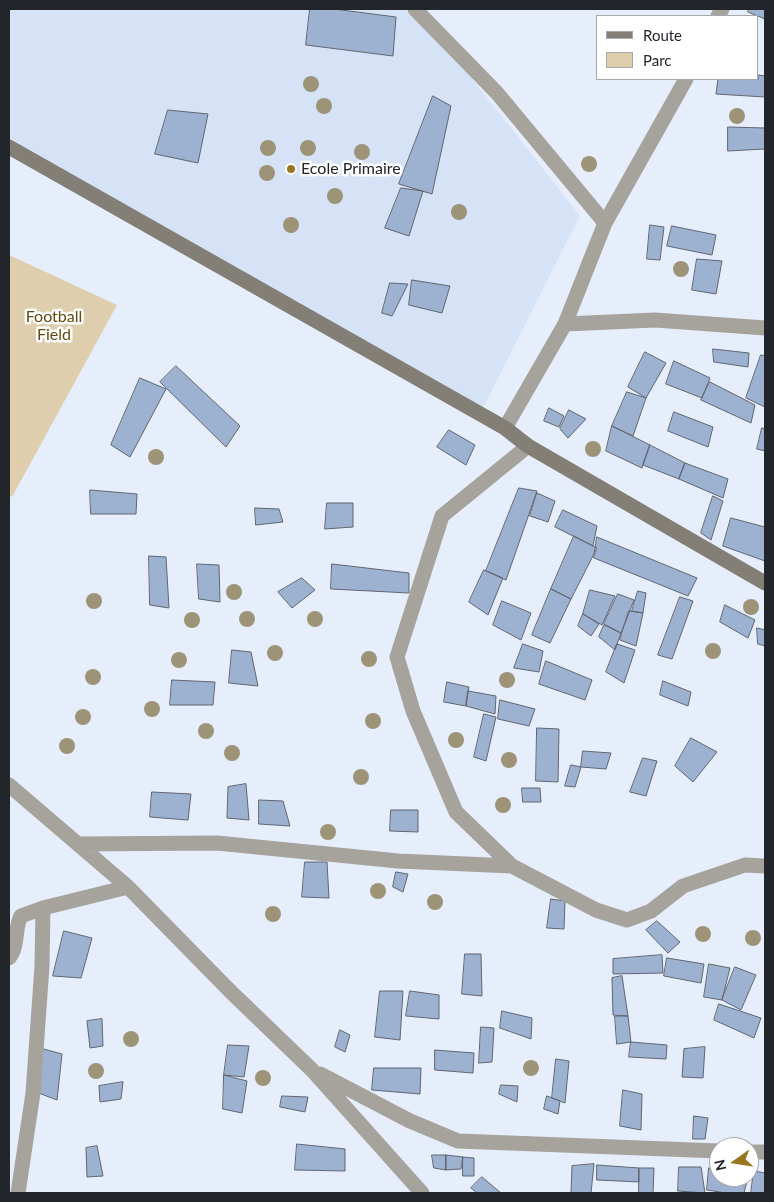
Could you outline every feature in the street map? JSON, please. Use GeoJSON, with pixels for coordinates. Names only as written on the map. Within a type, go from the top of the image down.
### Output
{"type":"FeatureCollection","features":[{"type":"Feature","properties":{"kind":"main road"},"geometry":{"type":"LineString","coordinates":[[9,147],[505,428],[528,446],[765,583]]}},
{"type":"Feature","properties":{"kind":"street"},"geometry":{"type":"LineString","coordinates":[[415,9],[497,93],[605,223]]}},
{"type":"Feature","properties":{"kind":"street"},"geometry":{"type":"LineString","coordinates":[[505,428],[565,324],[605,223],[685,80]]}},
{"type":"Feature","properties":{"kind":"street"},"geometry":{"type":"LineString","coordinates":[[565,324],[654,320],[765,328]]}},
{"type":"Feature","properties":{"kind":"street"},"geometry":{"type":"LineString","coordinates":[[528,446],[442,516],[397,656],[413,711],[456,812],[512,866],[596,910],[628,920],[651,912],[683,886],[745,865],[765,866]]}},
{"type":"Feature","properties":{"kind":"street"},"geometry":{"type":"LineString","coordinates":[[9,784],[128,887],[230,992],[312,1070],[422,1193]]}},
{"type":"Feature","properties":{"kind":"street"},"geometry":{"type":"LineString","coordinates":[[78,844],[217,842],[398,861],[512,866]]}},
{"type":"Feature","properties":{"kind":"street"},"geometry":{"type":"LineString","coordinates":[[9,958],[13,953],[18,920],[21,916],[43,908],[128,887]]}},
{"type":"Feature","properties":{"kind":"street"},"geometry":{"type":"LineString","coordinates":[[18,1193],[33,1093],[42,966],[43,908]]}},
{"type":"Feature","properties":{"kind":"street"},"geometry":{"type":"LineString","coordinates":[[312,1070],[410,1121],[458,1141],[709,1151]]}},
{"type":"Feature","properties":{"kind":"shaded area"},"geometry":{"type":"Polygon","coordinates":[[[9,9],[405,9],[456,58],[580,216],[481,412],[9,138],[9,9]]]}},
{"type":"Feature","properties":{"kind":"green space","name":"Football Field"},"geometry":{"type":"Polygon","coordinates":[[[9,255],[117,305],[12,497],[9,495],[9,255]]]}},
{"type":"Feature","properties":{"kind":"building"},"geometry":{"type":"Polygon","coordinates":[[[310,9],[334,9],[396,17],[393,56],[306,45],[310,9]]]}},
{"type":"Feature","properties":{"kind":"building"},"geometry":{"type":"Polygon","coordinates":[[[749,9],[765,9],[765,19],[759,15],[748,12],[749,9]]]}},
{"type":"Feature","properties":{"kind":"building"},"geometry":{"type":"Polygon","coordinates":[[[759,75],[765,76],[765,97],[716,94],[718,80],[759,80],[759,75]]]}},
{"type":"Feature","properties":{"kind":"building"},"geometry":{"type":"Polygon","coordinates":[[[433,96],[451,106],[432,194],[399,184],[433,96]]]}},
{"type":"Feature","properties":{"kind":"building"},"geometry":{"type":"Polygon","coordinates":[[[168,110],[208,114],[198,163],[155,154],[168,110]]]}},
{"type":"Feature","properties":{"kind":"building"},"geometry":{"type":"Polygon","coordinates":[[[728,127],[765,128],[765,149],[728,151],[728,127]]]}},
{"type":"Feature","properties":{"kind":"building"},"geometry":{"type":"Polygon","coordinates":[[[401,188],[423,191],[409,236],[385,228],[401,188]]]}},
{"type":"Feature","properties":{"kind":"building"},"geometry":{"type":"Polygon","coordinates":[[[650,225],[664,227],[660,260],[647,259],[650,225]]]}},
{"type":"Feature","properties":{"kind":"building"},"geometry":{"type":"Polygon","coordinates":[[[672,226],[716,235],[712,255],[667,246],[672,226]]]}},
{"type":"Feature","properties":{"kind":"building"},"geometry":{"type":"Polygon","coordinates":[[[697,259],[722,261],[716,294],[692,290],[697,259]]]}},
{"type":"Feature","properties":{"kind":"building"},"geometry":{"type":"Polygon","coordinates":[[[412,280],[450,286],[442,313],[409,305],[412,280]]]}},
{"type":"Feature","properties":{"kind":"building"},"geometry":{"type":"Polygon","coordinates":[[[390,283],[408,284],[392,316],[382,313],[390,283]]]}},
{"type":"Feature","properties":{"kind":"building"},"geometry":{"type":"Polygon","coordinates":[[[713,349],[749,353],[748,367],[714,362],[713,349]]]}},
{"type":"Feature","properties":{"kind":"building"},"geometry":{"type":"Polygon","coordinates":[[[645,352],[666,363],[646,398],[628,387],[645,352]]]}},
{"type":"Feature","properties":{"kind":"building"},"geometry":{"type":"Polygon","coordinates":[[[761,355],[765,356],[765,407],[746,398],[761,355]]]}},
{"type":"Feature","properties":{"kind":"building"},"geometry":{"type":"Polygon","coordinates":[[[674,361],[710,378],[702,398],[666,384],[674,361]]]}},
{"type":"Feature","properties":{"kind":"building"},"geometry":{"type":"Polygon","coordinates":[[[176,366],[240,426],[226,447],[160,382],[176,366]]]}},
{"type":"Feature","properties":{"kind":"building"},"geometry":{"type":"Polygon","coordinates":[[[140,378],[166,389],[130,457],[111,445],[140,378]]]}},
{"type":"Feature","properties":{"kind":"building"},"geometry":{"type":"Polygon","coordinates":[[[710,382],[755,405],[751,423],[701,400],[710,382]]]}},
{"type":"Feature","properties":{"kind":"building"},"geometry":{"type":"Polygon","coordinates":[[[627,392],[646,398],[633,436],[612,426],[627,392]]]}},
{"type":"Feature","properties":{"kind":"building"},"geometry":{"type":"Polygon","coordinates":[[[549,408],[564,416],[559,427],[544,421],[549,408]]]}},
{"type":"Feature","properties":{"kind":"building"},"geometry":{"type":"Polygon","coordinates":[[[569,410],[586,419],[568,438],[560,429],[569,410]]]}},
{"type":"Feature","properties":{"kind":"building"},"geometry":{"type":"Polygon","coordinates":[[[674,412],[713,427],[708,447],[668,431],[674,412]]]}},
{"type":"Feature","properties":{"kind":"building"},"geometry":{"type":"Polygon","coordinates":[[[612,426],[650,445],[642,468],[606,451],[612,426]]]}},
{"type":"Feature","properties":{"kind":"building"},"geometry":{"type":"Polygon","coordinates":[[[762,428],[765,429],[765,451],[757,449],[762,428]]]}},
{"type":"Feature","properties":{"kind":"building"},"geometry":{"type":"Polygon","coordinates":[[[449,430],[475,445],[466,465],[437,447],[449,430]]]}},
{"type":"Feature","properties":{"kind":"building"},"geometry":{"type":"Polygon","coordinates":[[[650,445],[685,463],[679,479],[643,465],[650,445]]]}},
{"type":"Feature","properties":{"kind":"building"},"geometry":{"type":"Polygon","coordinates":[[[685,463],[728,479],[723,498],[679,479],[685,463]]]}},
{"type":"Feature","properties":{"kind":"building"},"geometry":{"type":"Polygon","coordinates":[[[519,488],[537,491],[506,580],[486,571],[519,488]]]}},
{"type":"Feature","properties":{"kind":"building"},"geometry":{"type":"Polygon","coordinates":[[[90,490],[137,494],[136,514],[91,514],[90,490]]]}},
{"type":"Feature","properties":{"kind":"building"},"geometry":{"type":"Polygon","coordinates":[[[537,493],[555,501],[548,522],[530,516],[537,493]]]}},
{"type":"Feature","properties":{"kind":"building"},"geometry":{"type":"Polygon","coordinates":[[[713,496],[723,501],[711,540],[701,533],[713,496]]]}},
{"type":"Feature","properties":{"kind":"building"},"geometry":{"type":"Polygon","coordinates":[[[327,503],[353,503],[353,527],[325,529],[327,503]]]}},
{"type":"Feature","properties":{"kind":"building"},"geometry":{"type":"Polygon","coordinates":[[[255,508],[279,509],[283,522],[256,525],[255,508]]]}},
{"type":"Feature","properties":{"kind":"building"},"geometry":{"type":"Polygon","coordinates":[[[563,510],[597,526],[593,546],[555,527],[563,510]]]}},
{"type":"Feature","properties":{"kind":"building"},"geometry":{"type":"Polygon","coordinates":[[[731,518],[765,527],[765,561],[723,546],[731,518]]]}},
{"type":"Feature","properties":{"kind":"building"},"geometry":{"type":"Polygon","coordinates":[[[574,536],[597,548],[571,599],[551,589],[574,536]]]}},
{"type":"Feature","properties":{"kind":"building"},"geometry":{"type":"Polygon","coordinates":[[[597,537],[697,578],[688,596],[594,558],[597,537]]]}},
{"type":"Feature","properties":{"kind":"building"},"geometry":{"type":"Polygon","coordinates":[[[149,556],[166,557],[169,608],[150,605],[149,556]]]}},
{"type":"Feature","properties":{"kind":"building"},"geometry":{"type":"Polygon","coordinates":[[[197,564],[219,565],[220,602],[199,599],[197,564]]]}},
{"type":"Feature","properties":{"kind":"building"},"geometry":{"type":"Polygon","coordinates":[[[332,564],[409,573],[409,593],[331,589],[332,564]]]}},
{"type":"Feature","properties":{"kind":"building"},"geometry":{"type":"Polygon","coordinates":[[[484,570],[503,578],[488,615],[469,602],[484,570]]]}},
{"type":"Feature","properties":{"kind":"building"},"geometry":{"type":"Polygon","coordinates":[[[302,578],[315,590],[292,608],[278,592],[302,578]]]}},
{"type":"Feature","properties":{"kind":"building"},"geometry":{"type":"Polygon","coordinates":[[[551,589],[571,599],[550,643],[532,635],[551,589]]]}},
{"type":"Feature","properties":{"kind":"building"},"geometry":{"type":"Polygon","coordinates":[[[590,590],[615,596],[602,625],[583,614],[590,590]]]}},
{"type":"Feature","properties":{"kind":"building"},"geometry":{"type":"Polygon","coordinates":[[[638,591],[646,593],[643,613],[632,611],[638,591]]]}},
{"type":"Feature","properties":{"kind":"building"},"geometry":{"type":"Polygon","coordinates":[[[618,594],[634,600],[621,633],[604,624],[618,594]]]}},
{"type":"Feature","properties":{"kind":"building"},"geometry":{"type":"Polygon","coordinates":[[[680,597],[693,601],[672,659],[658,655],[680,597]]]}},
{"type":"Feature","properties":{"kind":"building"},"geometry":{"type":"Polygon","coordinates":[[[502,601],[531,613],[521,640],[493,625],[502,601]]]}},
{"type":"Feature","properties":{"kind":"building"},"geometry":{"type":"Polygon","coordinates":[[[725,605],[755,620],[748,638],[720,622],[725,605]]]}},
{"type":"Feature","properties":{"kind":"building"},"geometry":{"type":"Polygon","coordinates":[[[629,611],[643,613],[636,646],[620,640],[629,611]]]}},
{"type":"Feature","properties":{"kind":"building"},"geometry":{"type":"Polygon","coordinates":[[[583,614],[599,624],[591,636],[578,626],[583,614]]]}},
{"type":"Feature","properties":{"kind":"building"},"geometry":{"type":"Polygon","coordinates":[[[604,625],[621,633],[615,650],[599,637],[604,625]]]}},
{"type":"Feature","properties":{"kind":"building"},"geometry":{"type":"Polygon","coordinates":[[[757,628],[765,630],[765,646],[758,644],[757,628]]]}},
{"type":"Feature","properties":{"kind":"building"},"geometry":{"type":"Polygon","coordinates":[[[523,644],[543,651],[539,672],[514,668],[523,644]]]}},
{"type":"Feature","properties":{"kind":"building"},"geometry":{"type":"Polygon","coordinates":[[[617,644],[635,650],[624,683],[606,672],[617,644]]]}},
{"type":"Feature","properties":{"kind":"building"},"geometry":{"type":"Polygon","coordinates":[[[232,650],[251,652],[258,686],[229,683],[232,650]]]}},
{"type":"Feature","properties":{"kind":"building"},"geometry":{"type":"Polygon","coordinates":[[[546,661],[592,680],[585,700],[539,684],[546,661]]]}},
{"type":"Feature","properties":{"kind":"building"},"geometry":{"type":"Polygon","coordinates":[[[172,680],[215,682],[213,705],[170,705],[172,680]]]}},
{"type":"Feature","properties":{"kind":"building"},"geometry":{"type":"Polygon","coordinates":[[[663,681],[691,692],[688,706],[660,695],[663,681]]]}},
{"type":"Feature","properties":{"kind":"building"},"geometry":{"type":"Polygon","coordinates":[[[447,682],[469,687],[466,706],[444,702],[447,682]]]}},
{"type":"Feature","properties":{"kind":"building"},"geometry":{"type":"Polygon","coordinates":[[[468,691],[496,696],[495,714],[466,706],[468,691]]]}},
{"type":"Feature","properties":{"kind":"building"},"geometry":{"type":"Polygon","coordinates":[[[500,700],[535,709],[529,726],[498,719],[500,700]]]}},
{"type":"Feature","properties":{"kind":"building"},"geometry":{"type":"Polygon","coordinates":[[[484,714],[496,717],[486,761],[474,757],[484,714]]]}},
{"type":"Feature","properties":{"kind":"building"},"geometry":{"type":"Polygon","coordinates":[[[537,728],[559,729],[558,782],[536,781],[537,728]]]}},
{"type":"Feature","properties":{"kind":"building"},"geometry":{"type":"Polygon","coordinates":[[[691,738],[717,752],[693,782],[675,766],[691,738]]]}},
{"type":"Feature","properties":{"kind":"building"},"geometry":{"type":"Polygon","coordinates":[[[583,751],[611,753],[606,769],[581,767],[583,751]]]}},
{"type":"Feature","properties":{"kind":"building"},"geometry":{"type":"Polygon","coordinates":[[[643,758],[657,761],[646,796],[630,792],[643,758]]]}},
{"type":"Feature","properties":{"kind":"building"},"geometry":{"type":"Polygon","coordinates":[[[571,765],[581,767],[575,787],[565,786],[571,765]]]}},
{"type":"Feature","properties":{"kind":"building"},"geometry":{"type":"Polygon","coordinates":[[[246,784],[249,820],[227,818],[228,787],[246,784]]]}},
{"type":"Feature","properties":{"kind":"building"},"geometry":{"type":"Polygon","coordinates":[[[522,788],[540,788],[541,802],[523,802],[522,788]]]}},
{"type":"Feature","properties":{"kind":"building"},"geometry":{"type":"Polygon","coordinates":[[[152,792],[191,794],[188,820],[150,817],[152,792]]]}},
{"type":"Feature","properties":{"kind":"building"},"geometry":{"type":"Polygon","coordinates":[[[259,800],[283,801],[290,826],[259,824],[259,800]]]}},
{"type":"Feature","properties":{"kind":"building"},"geometry":{"type":"Polygon","coordinates":[[[391,810],[418,810],[418,832],[390,831],[391,810]]]}},
{"type":"Feature","properties":{"kind":"building"},"geometry":{"type":"Polygon","coordinates":[[[305,862],[327,862],[329,898],[302,897],[305,862]]]}},
{"type":"Feature","properties":{"kind":"building"},"geometry":{"type":"Polygon","coordinates":[[[396,872],[408,874],[403,892],[393,887],[396,872]]]}},
{"type":"Feature","properties":{"kind":"building"},"geometry":{"type":"Polygon","coordinates":[[[551,899],[565,901],[564,929],[547,928],[551,899]]]}},
{"type":"Feature","properties":{"kind":"building"},"geometry":{"type":"Polygon","coordinates":[[[657,921],[680,942],[668,953],[646,930],[657,921]]]}},
{"type":"Feature","properties":{"kind":"building"},"geometry":{"type":"Polygon","coordinates":[[[64,931],[92,938],[81,978],[53,976],[64,931]]]}},
{"type":"Feature","properties":{"kind":"building"},"geometry":{"type":"Polygon","coordinates":[[[465,954],[481,954],[482,996],[462,994],[465,954]]]}},
{"type":"Feature","properties":{"kind":"building"},"geometry":{"type":"Polygon","coordinates":[[[662,955],[663,973],[613,974],[613,959],[662,955]]]}},
{"type":"Feature","properties":{"kind":"building"},"geometry":{"type":"Polygon","coordinates":[[[667,958],[704,964],[701,983],[664,976],[667,958]]]}},
{"type":"Feature","properties":{"kind":"building"},"geometry":{"type":"Polygon","coordinates":[[[709,964],[730,968],[722,1000],[704,997],[709,964]]]}},
{"type":"Feature","properties":{"kind":"building"},"geometry":{"type":"Polygon","coordinates":[[[735,967],[756,975],[741,1010],[722,1000],[735,967]]]}},
{"type":"Feature","properties":{"kind":"building"},"geometry":{"type":"Polygon","coordinates":[[[622,976],[628,1016],[613,1015],[612,978],[622,976]]]}},
{"type":"Feature","properties":{"kind":"building"},"geometry":{"type":"Polygon","coordinates":[[[380,991],[403,991],[400,1040],[375,1037],[380,991]]]}},
{"type":"Feature","properties":{"kind":"building"},"geometry":{"type":"Polygon","coordinates":[[[410,991],[439,995],[439,1019],[406,1016],[410,991]]]}},
{"type":"Feature","properties":{"kind":"building"},"geometry":{"type":"Polygon","coordinates":[[[719,1004],[761,1018],[754,1038],[714,1020],[719,1004]]]}},
{"type":"Feature","properties":{"kind":"building"},"geometry":{"type":"Polygon","coordinates":[[[502,1011],[532,1018],[531,1039],[500,1028],[502,1011]]]}},
{"type":"Feature","properties":{"kind":"building"},"geometry":{"type":"Polygon","coordinates":[[[615,1016],[628,1016],[631,1042],[617,1044],[615,1016]]]}},
{"type":"Feature","properties":{"kind":"building"},"geometry":{"type":"Polygon","coordinates":[[[102,1019],[103,1046],[90,1048],[87,1021],[102,1019]]]}},
{"type":"Feature","properties":{"kind":"building"},"geometry":{"type":"Polygon","coordinates":[[[481,1027],[494,1028],[492,1062],[479,1063],[481,1027]]]}},
{"type":"Feature","properties":{"kind":"building"},"geometry":{"type":"Polygon","coordinates":[[[340,1030],[350,1035],[345,1052],[335,1047],[340,1030]]]}},
{"type":"Feature","properties":{"kind":"building"},"geometry":{"type":"Polygon","coordinates":[[[631,1042],[667,1045],[666,1059],[629,1057],[631,1042]]]}},
{"type":"Feature","properties":{"kind":"building"},"geometry":{"type":"Polygon","coordinates":[[[228,1045],[249,1046],[244,1077],[224,1075],[228,1045]]]}},
{"type":"Feature","properties":{"kind":"building"},"geometry":{"type":"Polygon","coordinates":[[[705,1047],[703,1078],[682,1077],[684,1049],[705,1047]]]}},
{"type":"Feature","properties":{"kind":"building"},"geometry":{"type":"Polygon","coordinates":[[[40,1048],[62,1054],[57,1100],[36,1092],[40,1048]]]}},
{"type":"Feature","properties":{"kind":"building"},"geometry":{"type":"Polygon","coordinates":[[[435,1050],[474,1053],[473,1073],[435,1070],[435,1050]]]}},
{"type":"Feature","properties":{"kind":"building"},"geometry":{"type":"Polygon","coordinates":[[[556,1059],[569,1061],[565,1103],[552,1098],[556,1059]]]}},
{"type":"Feature","properties":{"kind":"building"},"geometry":{"type":"Polygon","coordinates":[[[374,1068],[421,1068],[420,1094],[372,1090],[374,1068]]]}},
{"type":"Feature","properties":{"kind":"building"},"geometry":{"type":"Polygon","coordinates":[[[224,1075],[247,1081],[242,1113],[223,1109],[224,1075]]]}},
{"type":"Feature","properties":{"kind":"building"},"geometry":{"type":"Polygon","coordinates":[[[123,1082],[121,1099],[100,1102],[99,1086],[123,1082]]]}},
{"type":"Feature","properties":{"kind":"building"},"geometry":{"type":"Polygon","coordinates":[[[501,1085],[518,1086],[517,1102],[499,1094],[501,1085]]]}},
{"type":"Feature","properties":{"kind":"building"},"geometry":{"type":"Polygon","coordinates":[[[623,1090],[642,1094],[641,1130],[620,1126],[623,1090]]]}},
{"type":"Feature","properties":{"kind":"building"},"geometry":{"type":"Polygon","coordinates":[[[282,1096],[308,1097],[305,1112],[280,1107],[282,1096]]]}},
{"type":"Feature","properties":{"kind":"building"},"geometry":{"type":"Polygon","coordinates":[[[547,1096],[560,1101],[558,1114],[544,1109],[547,1096]]]}},
{"type":"Feature","properties":{"kind":"building"},"geometry":{"type":"Polygon","coordinates":[[[694,1116],[708,1118],[705,1139],[693,1139],[694,1116]]]}},
{"type":"Feature","properties":{"kind":"building"},"geometry":{"type":"Polygon","coordinates":[[[297,1144],[345,1149],[345,1171],[295,1170],[297,1144]]]}},
{"type":"Feature","properties":{"kind":"building"},"geometry":{"type":"Polygon","coordinates":[[[97,1146],[103,1176],[87,1177],[86,1148],[97,1146]]]}},
{"type":"Feature","properties":{"kind":"building"},"geometry":{"type":"Polygon","coordinates":[[[432,1155],[446,1155],[446,1170],[434,1168],[432,1155]]]}},
{"type":"Feature","properties":{"kind":"building"},"geometry":{"type":"Polygon","coordinates":[[[446,1155],[463,1157],[461,1169],[446,1170],[446,1155]]]}},
{"type":"Feature","properties":{"kind":"building"},"geometry":{"type":"Polygon","coordinates":[[[463,1157],[474,1158],[474,1176],[463,1176],[463,1157]]]}},
{"type":"Feature","properties":{"kind":"building"},"geometry":{"type":"Polygon","coordinates":[[[594,1164],[591,1193],[571,1193],[572,1166],[594,1164]]]}},
{"type":"Feature","properties":{"kind":"building"},"geometry":{"type":"Polygon","coordinates":[[[597,1165],[639,1168],[639,1182],[597,1180],[597,1165]]]}},
{"type":"Feature","properties":{"kind":"building"},"geometry":{"type":"Polygon","coordinates":[[[679,1167],[701,1167],[705,1193],[678,1191],[679,1167]]]}},
{"type":"Feature","properties":{"kind":"building"},"geometry":{"type":"Polygon","coordinates":[[[639,1168],[654,1168],[653,1193],[639,1193],[639,1168]]]}},
{"type":"Feature","properties":{"kind":"building"},"geometry":{"type":"Polygon","coordinates":[[[709,1168],[709,1187],[746,1187],[744,1193],[707,1190],[709,1168]]]}},
{"type":"Feature","properties":{"kind":"building"},"geometry":{"type":"Polygon","coordinates":[[[759,1172],[765,1173],[765,1193],[751,1193],[752,1187],[759,1187],[759,1172]]]}},
{"type":"Feature","properties":{"kind":"building"},"geometry":{"type":"Polygon","coordinates":[[[482,1177],[501,1193],[477,1193],[471,1188],[482,1177]]]}},
{"type":"Feature","properties":{"kind":"place","name":"Ecole Primaire"},"geometry":{"type":"Point","coordinates":[291,169]}}]}
